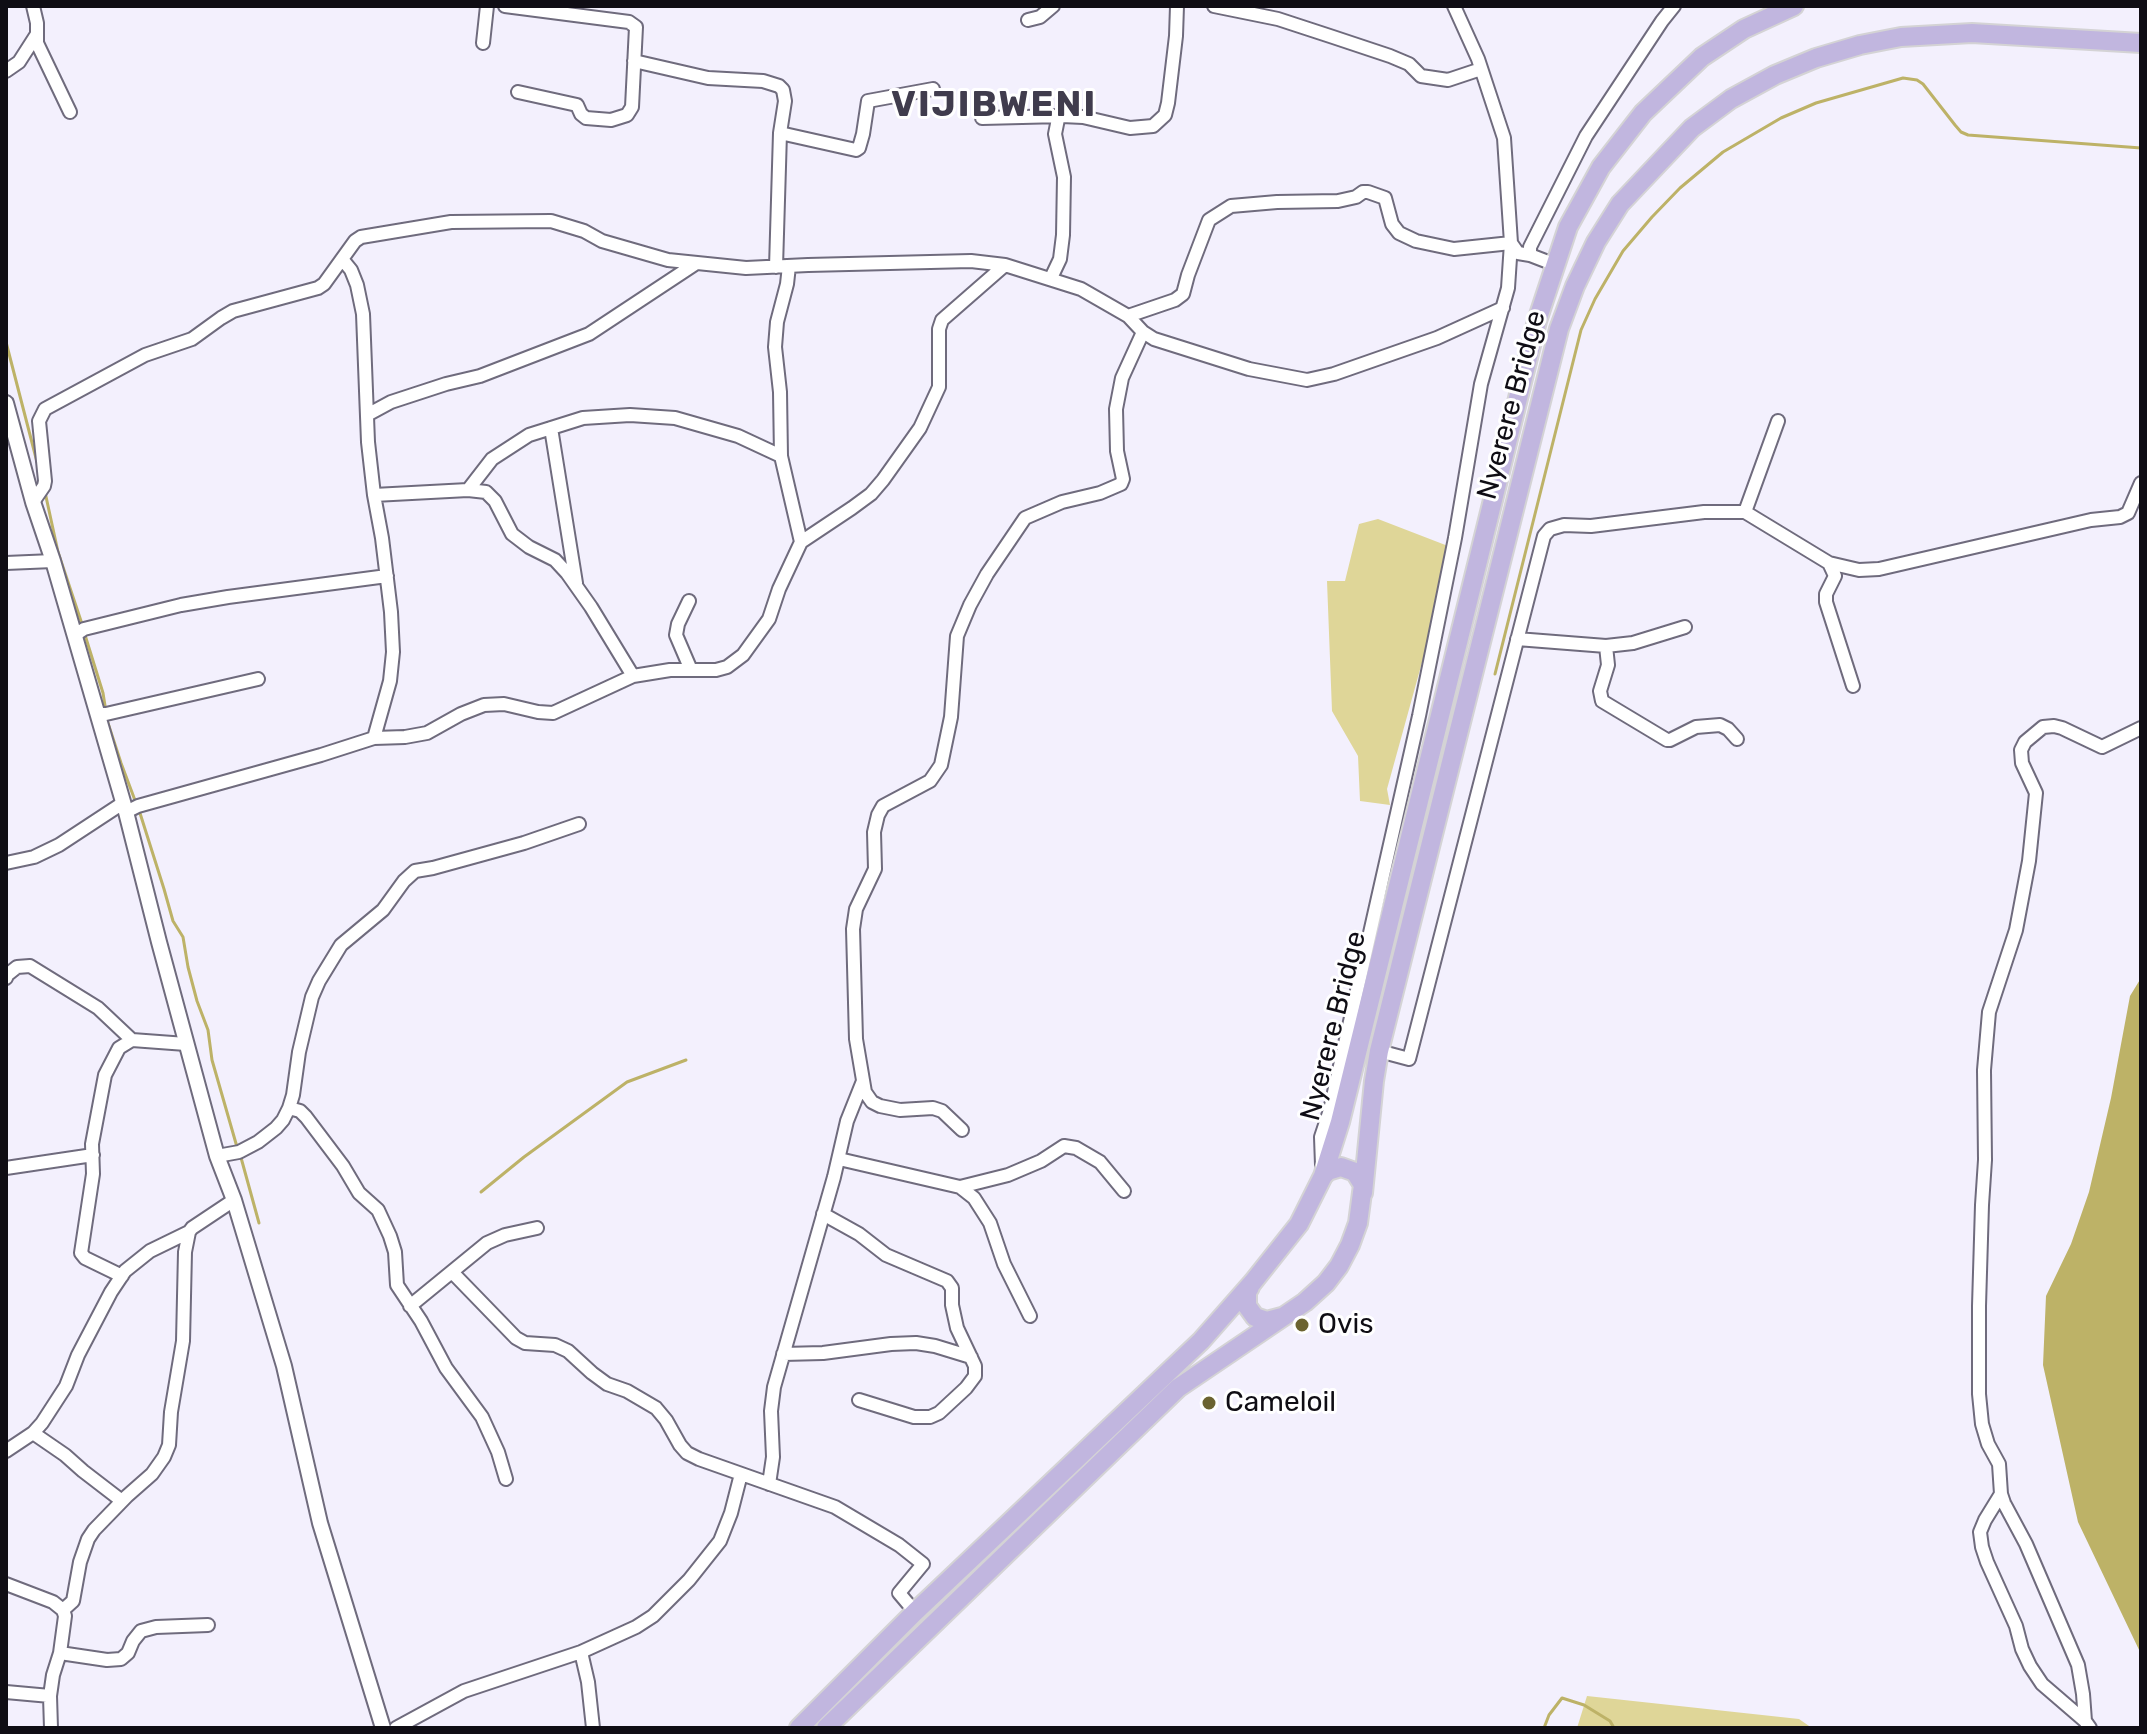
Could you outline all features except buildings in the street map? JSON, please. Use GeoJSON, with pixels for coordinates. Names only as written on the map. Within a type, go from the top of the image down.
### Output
{"type":"FeatureCollection","features":[{"type":"Feature","properties":{"kind":"main road","name":"Nyerere Bridge"},"geometry":{"type":"LineString","coordinates":[[799,1728],[915,1612],[1201,1341],[1299,1224],[1323,1176],[1340,1122],[1537,321],[1568,227],[1601,167],[1643,113],[1702,57],[1744,29],[1794,6]]}},
{"type":"Feature","properties":{"kind":"main road","name":"Nyerere Bridge"},"geometry":{"type":"LineString","coordinates":[[826,1728],[1178,1388],[1305,1302],[1326,1283],[1350,1245],[1358,1223],[1363,1193],[1379,1051],[1559,329],[1596,242],[1620,204],[1692,128],[1731,99],[1775,75],[1816,58],[1901,37],[1972,33],[2141,43]]}},
{"type":"Feature","properties":{"kind":"main road"},"geometry":{"type":"LineString","coordinates":[[1323,1176],[1334,1168],[1349,1168],[1360,1178],[1363,1193]]}},
{"type":"Feature","properties":{"kind":"main road"},"geometry":{"type":"LineString","coordinates":[[1253,1282],[1246,1299],[1250,1312],[1267,1321],[1285,1316]]}},
{"type":"Feature","properties":{"kind":"street"},"geometry":{"type":"LineString","coordinates":[[33,6],[37,43],[70,112]]}},
{"type":"Feature","properties":{"kind":"street"},"geometry":{"type":"LineString","coordinates":[[483,43],[487,6]]}},
{"type":"Feature","properties":{"kind":"street"},"geometry":{"type":"LineString","coordinates":[[505,6],[629,22],[636,27],[630,112],[627,115],[611,120],[586,118],[577,105],[518,92]]}},
{"type":"Feature","properties":{"kind":"street"},"geometry":{"type":"LineString","coordinates":[[1028,20],[1040,17],[1053,6]]}},
{"type":"Feature","properties":{"kind":"street"},"geometry":{"type":"LineString","coordinates":[[982,118],[1062,116],[1083,117],[1130,128],[1153,126],[1165,115],[1168,103],[1177,6]]}},
{"type":"Feature","properties":{"kind":"street"},"geometry":{"type":"LineString","coordinates":[[1214,6],[1278,13],[1409,64],[1421,76],[1448,80],[1481,69]]}},
{"type":"Feature","properties":{"kind":"street"},"geometry":{"type":"LineString","coordinates":[[1323,1176],[1321,1137],[1419,716],[1455,538],[1481,384],[1508,288],[1511,243],[1504,138],[1481,69],[1454,6]]}},
{"type":"Feature","properties":{"kind":"street"},"geometry":{"type":"LineString","coordinates":[[1530,255],[1530,247],[1586,136],[1674,6]]}},
{"type":"Feature","properties":{"kind":"street"},"geometry":{"type":"LineString","coordinates":[[6,71],[19,62],[37,34]]}},
{"type":"Feature","properties":{"kind":"street"},"geometry":{"type":"LineString","coordinates":[[634,61],[708,78],[763,81],[783,90],[785,101],[780,133],[783,267],[787,284],[777,322],[775,347],[780,392],[781,456],[801,542]]}},
{"type":"Feature","properties":{"kind":"street"},"geometry":{"type":"LineString","coordinates":[[780,133],[856,150],[863,134],[868,101],[933,89]]}},
{"type":"Feature","properties":{"kind":"street"},"geometry":{"type":"LineString","coordinates":[[1051,278],[1060,259],[1063,235],[1064,177],[1055,134],[1058,119],[1062,116]]}},
{"type":"Feature","properties":{"kind":"street"},"geometry":{"type":"LineString","coordinates":[[1128,316],[1175,300],[1183,294],[1209,220],[1231,206],[1338,201],[1368,192],[1385,198],[1392,224],[1399,233],[1416,241],[1454,249],[1511,243]]}},
{"type":"Feature","properties":{"kind":"street"},"geometry":{"type":"LineString","coordinates":[[33,502],[45,481],[39,421],[45,409],[145,355],[192,339],[233,311],[318,288],[355,241],[368,235],[451,222],[551,221],[584,231],[602,241],[668,260],[746,268],[971,261],[1005,265],[1081,289],[1128,316],[1143,332],[1165,344],[1249,369],[1307,380],[1404,350],[1503,308]]}},
{"type":"Feature","properties":{"kind":"street"},"geometry":{"type":"LineString","coordinates":[[1511,243],[1518,253],[1556,265]]}},
{"type":"Feature","properties":{"kind":"street"},"geometry":{"type":"LineString","coordinates":[[342,259],[357,285],[363,314],[374,495],[387,576],[393,652],[390,681],[374,738]]}},
{"type":"Feature","properties":{"kind":"street"},"geometry":{"type":"LineString","coordinates":[[367,415],[391,402],[480,376],[589,334],[695,264]]}},
{"type":"Feature","properties":{"kind":"street"},"geometry":{"type":"LineString","coordinates":[[6,863],[34,857],[124,807],[138,806],[374,738],[427,733],[484,705],[504,704],[553,713],[633,676],[670,670],[716,670],[727,667],[743,655],[769,619],[801,542],[861,501],[883,480],[920,428],[939,387],[939,329],[942,320],[1005,265]]}},
{"type":"Feature","properties":{"kind":"street"},"geometry":{"type":"LineString","coordinates":[[962,1130],[942,1111],[933,1108],[900,1110],[872,1102],[865,1092],[856,1039],[853,929],[856,909],[875,869],[874,832],[883,806],[930,781],[941,765],[951,717],[957,636],[987,574],[1025,518],[1062,502],[1100,493],[1121,484],[1116,409],[1122,378],[1143,332]]}},
{"type":"Feature","properties":{"kind":"street"},"geometry":{"type":"LineString","coordinates":[[6,403],[10,428],[53,561],[124,807],[217,1156],[234,1200],[284,1366],[320,1523],[383,1728]]}},
{"type":"Feature","properties":{"kind":"street"},"geometry":{"type":"LineString","coordinates":[[468,490],[492,459],[529,435],[583,418],[630,415],[675,418],[738,436],[781,456]]}},
{"type":"Feature","properties":{"kind":"street"},"geometry":{"type":"LineString","coordinates":[[1745,512],[1778,421]]}},
{"type":"Feature","properties":{"kind":"street"},"geometry":{"type":"LineString","coordinates":[[551,428],[577,587]]}},
{"type":"Feature","properties":{"kind":"street"},"geometry":{"type":"LineString","coordinates":[[1379,1051],[1409,1059],[1544,536],[1550,529],[1564,525],[1591,526],[1704,512],[1745,512],[1829,563],[1859,570],[1879,569],[2091,520],[2120,517],[2128,513],[2141,483]]}},
{"type":"Feature","properties":{"kind":"street"},"geometry":{"type":"LineString","coordinates":[[374,495],[468,490],[486,492],[512,534],[555,560],[577,587],[633,676]]}},
{"type":"Feature","properties":{"kind":"street"},"geometry":{"type":"LineString","coordinates":[[1455,538],[1482,543]]}},
{"type":"Feature","properties":{"kind":"street"},"geometry":{"type":"LineString","coordinates":[[6,563],[53,561]]}},
{"type":"Feature","properties":{"kind":"street"},"geometry":{"type":"LineString","coordinates":[[1829,563],[1835,576],[1826,594],[1826,602],[1853,686]]}},
{"type":"Feature","properties":{"kind":"street"},"geometry":{"type":"LineString","coordinates":[[75,635],[84,629],[197,602],[387,576]]}},
{"type":"Feature","properties":{"kind":"street"},"geometry":{"type":"LineString","coordinates":[[689,601],[676,635],[691,670]]}},
{"type":"Feature","properties":{"kind":"street"},"geometry":{"type":"LineString","coordinates":[[1517,639],[1606,646],[1633,643],[1685,627]]}},
{"type":"Feature","properties":{"kind":"street"},"geometry":{"type":"LineString","coordinates":[[1606,646],[1608,665],[1600,691],[1602,701],[1667,740],[1696,727],[1720,725],[1737,739]]}},
{"type":"Feature","properties":{"kind":"street"},"geometry":{"type":"LineString","coordinates":[[97,714],[258,679]]}},
{"type":"Feature","properties":{"kind":"street"},"geometry":{"type":"LineString","coordinates":[[2087,1724],[2078,1665],[2026,1544],[2004,1503],[2000,1469],[1985,1434],[1979,1394],[1984,1070],[1989,1012],[2016,930],[2029,861],[2036,793],[2022,763],[2021,750],[2025,742],[2043,727],[2062,728],[2102,747],[2141,728]]}},
{"type":"Feature","properties":{"kind":"street"},"geometry":{"type":"LineString","coordinates":[[217,1156],[239,1152],[276,1128],[289,1108],[299,1052],[319,981],[341,945],[383,910],[404,881],[415,871],[524,843],[579,824]]}},
{"type":"Feature","properties":{"kind":"street"},"geometry":{"type":"LineString","coordinates":[[6,978],[17,967],[30,966],[98,1008],[132,1040]]}},
{"type":"Feature","properties":{"kind":"street"},"geometry":{"type":"LineString","coordinates":[[122,1276],[85,1258],[81,1253],[90,1206],[96,1113],[105,1075],[119,1048],[132,1040],[186,1044]]}},
{"type":"Feature","properties":{"kind":"street"},"geometry":{"type":"LineString","coordinates":[[769,1484],[773,1457],[771,1411],[774,1387],[847,1121],[863,1081]]}},
{"type":"Feature","properties":{"kind":"street"},"geometry":{"type":"LineString","coordinates":[[289,1108],[300,1111],[306,1117],[359,1193],[378,1210],[395,1252],[397,1285],[446,1368],[482,1417],[506,1479]]}},
{"type":"Feature","properties":{"kind":"street"},"geometry":{"type":"LineString","coordinates":[[960,1187],[1008,1175],[1041,1161],[1064,1146],[1076,1148],[1100,1162],[1124,1191]]}},
{"type":"Feature","properties":{"kind":"street"},"geometry":{"type":"LineString","coordinates":[[6,1168],[93,1155]]}},
{"type":"Feature","properties":{"kind":"street"},"geometry":{"type":"LineString","coordinates":[[839,1159],[960,1187],[974,1198],[990,1223],[1004,1264],[1030,1316]]}},
{"type":"Feature","properties":{"kind":"street"},"geometry":{"type":"LineString","coordinates":[[6,1451],[33,1433],[66,1386],[78,1355],[122,1276],[138,1259],[189,1232],[234,1200]]}},
{"type":"Feature","properties":{"kind":"street"},"geometry":{"type":"LineString","coordinates":[[823,1214],[859,1234],[886,1255],[947,1281],[952,1288],[957,1328],[975,1366],[975,1376],[966,1388],[939,1413],[930,1417],[914,1417],[859,1400]]}},
{"type":"Feature","properties":{"kind":"street"},"geometry":{"type":"LineString","coordinates":[[410,1306],[487,1243],[505,1235],[537,1228]]}},
{"type":"Feature","properties":{"kind":"street"},"geometry":{"type":"LineString","coordinates":[[63,1610],[73,1601],[88,1539],[122,1501],[152,1474],[169,1445],[171,1412],[183,1341],[185,1252],[189,1232]]}},
{"type":"Feature","properties":{"kind":"street"},"geometry":{"type":"LineString","coordinates":[[452,1272],[516,1338],[525,1343],[555,1345],[568,1351],[607,1384],[627,1391],[656,1408],[687,1453],[835,1507],[899,1545],[923,1564],[899,1593],[915,1612]]}},
{"type":"Feature","properties":{"kind":"street"},"geometry":{"type":"LineString","coordinates":[[783,1354],[916,1343],[971,1357]]}},
{"type":"Feature","properties":{"kind":"street"},"geometry":{"type":"LineString","coordinates":[[33,1433],[122,1501]]}},
{"type":"Feature","properties":{"kind":"street"},"geometry":{"type":"LineString","coordinates":[[396,1728],[464,1691],[581,1652],[653,1616],[689,1580],[720,1541],[741,1474]]}},
{"type":"Feature","properties":{"kind":"street"},"geometry":{"type":"LineString","coordinates":[[2001,1494],[1980,1532],[1987,1562],[2030,1666],[2042,1684],[2087,1724]]}},
{"type":"Feature","properties":{"kind":"street"},"geometry":{"type":"LineString","coordinates":[[6,1584],[53,1602],[63,1610],[66,1622],[50,1696],[51,1728]]}},
{"type":"Feature","properties":{"kind":"street"},"geometry":{"type":"LineString","coordinates":[[60,1653],[121,1659],[141,1631],[156,1627],[208,1625]]}},
{"type":"Feature","properties":{"kind":"street"},"geometry":{"type":"LineString","coordinates":[[581,1652],[593,1728]]}},
{"type":"Feature","properties":{"kind":"street"},"geometry":{"type":"LineString","coordinates":[[6,1692],[50,1696]]}},
{"type":"Feature","properties":{"kind":"shaded area"},"geometry":{"type":"Polygon","coordinates":[[[1378,519],[1448,546],[1450,561],[1387,789],[1390,805],[1360,801],[1358,756],[1332,711],[1327,581],[1345,581],[1359,524],[1378,519]]]}},
{"type":"Feature","properties":{"kind":"shaded area"},"geometry":{"type":"Polygon","coordinates":[[[2141,978],[2141,1654],[2078,1522],[2043,1365],[2046,1296],[2071,1244],[2089,1192],[2130,996],[2141,978]]]}},
{"type":"Feature","properties":{"kind":"shaded area"},"geometry":{"type":"Polygon","coordinates":[[[1587,1696],[1799,1719],[1812,1728],[1577,1728],[1587,1696]]]}},
{"type":"Feature","properties":{"kind":"waterway"},"geometry":{"type":"LineString","coordinates":[[1495,674],[1581,330],[1623,251],[1680,188],[1723,152],[1781,118],[1816,103],[1903,78],[1923,84],[1961,132],[1968,135],[2141,148]]}},
{"type":"Feature","properties":{"kind":"waterway"},"geometry":{"type":"LineString","coordinates":[[6,342],[37,462]]}},
{"type":"Feature","properties":{"kind":"waterway"},"geometry":{"type":"LineString","coordinates":[[45,492],[58,552],[83,627]]}},
{"type":"Feature","properties":{"kind":"waterway"},"geometry":{"type":"LineString","coordinates":[[85,635],[106,712]]}},
{"type":"Feature","properties":{"kind":"waterway"},"geometry":{"type":"LineString","coordinates":[[107,720],[136,803]]}},
{"type":"Feature","properties":{"kind":"waterway"},"geometry":{"type":"LineString","coordinates":[[139,810],[173,921],[183,937],[188,967],[208,1030],[212,1060],[237,1147]]}},
{"type":"Feature","properties":{"kind":"waterway"},"geometry":{"type":"LineString","coordinates":[[481,1192],[627,1082],[686,1060]]}},
{"type":"Feature","properties":{"kind":"waterway"},"geometry":{"type":"LineString","coordinates":[[240,1154],[259,1223]]}},
{"type":"Feature","properties":{"kind":"waterway"},"geometry":{"type":"LineString","coordinates":[[1544,1728],[1549,1715],[1562,1698],[1584,1705],[1610,1721],[1614,1728]]}},
{"type":"Feature","properties":{"kind":"waterway"},"geometry":{"type":"LineString","coordinates":[[1653,1728],[1671,1728]]}},
{"type":"Feature","properties":{"kind":"place","name":"Ovis"},"geometry":{"type":"Point","coordinates":[1302,1325]}},
{"type":"Feature","properties":{"kind":"place","name":"Cameloil"},"geometry":{"type":"Point","coordinates":[1209,1403]}},
{"type":"Feature","properties":{"kind":"district","name":"VIJIBWENI"},"geometry":{"type":"Point","coordinates":[994,106]}}]}
